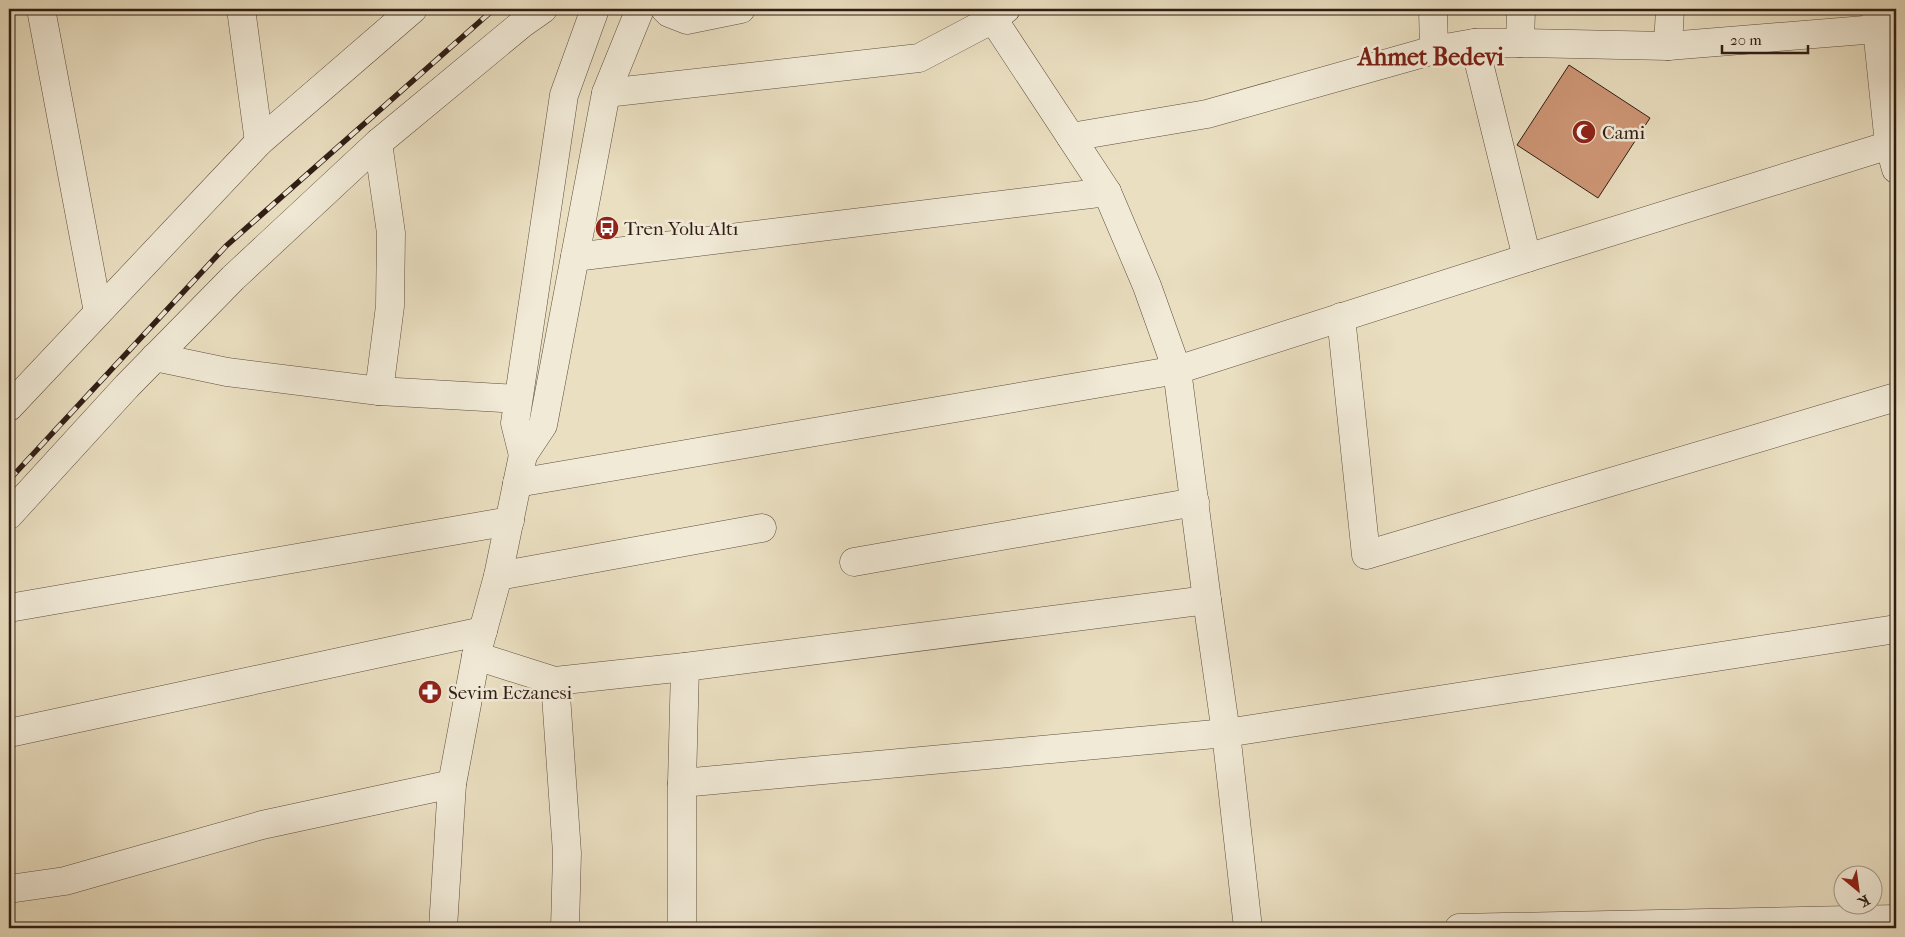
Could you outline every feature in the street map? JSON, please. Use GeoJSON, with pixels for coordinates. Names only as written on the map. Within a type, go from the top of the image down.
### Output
{"type":"FeatureCollection","features":[{"type":"Feature","properties":{"kind":"street"},"geometry":{"type":"LineString","coordinates":[[41,9],[98,312]]}},
{"type":"Feature","properties":{"kind":"street"},"geometry":{"type":"LineString","coordinates":[[241,9],[259,142]]}},
{"type":"Feature","properties":{"kind":"street"},"geometry":{"type":"LineString","coordinates":[[9,408],[259,142],[412,9]]}},
{"type":"Feature","properties":{"kind":"street"},"geometry":{"type":"LineString","coordinates":[[9,515],[127,386],[233,278],[378,143],[523,23],[544,9]]}},
{"type":"Feature","properties":{"kind":"street"},"geometry":{"type":"LineString","coordinates":[[523,455],[515,424],[564,96],[595,9]]}},
{"type":"Feature","properties":{"kind":"street"},"geometry":{"type":"LineString","coordinates":[[443,928],[452,784],[479,644],[498,576],[523,455],[543,425],[606,93],[640,9]]}},
{"type":"Feature","properties":{"kind":"street"},"geometry":{"type":"LineString","coordinates":[[668,10],[687,20],[741,9]]}},
{"type":"Feature","properties":{"kind":"street"},"geometry":{"type":"LineString","coordinates":[[1433,9],[1434,50]]}},
{"type":"Feature","properties":{"kind":"street"},"geometry":{"type":"LineString","coordinates":[[1520,43],[1521,9]]}},
{"type":"Feature","properties":{"kind":"street"},"geometry":{"type":"LineString","coordinates":[[1668,46],[1670,9]]}},
{"type":"Feature","properties":{"kind":"street"},"geometry":{"type":"LineString","coordinates":[[606,93],[919,58],[999,14],[1071,137],[1107,192],[1147,286],[1177,370],[1206,600],[1226,733],[1248,928]]}},
{"type":"Feature","properties":{"kind":"street"},"geometry":{"type":"LineString","coordinates":[[517,483],[1177,370],[1526,258],[1894,152],[1883,21],[1668,46],[1474,43],[1434,50],[1207,114],[1071,137]]}},
{"type":"Feature","properties":{"kind":"street"},"geometry":{"type":"LineString","coordinates":[[1474,43],[1526,258]]}},
{"type":"Feature","properties":{"kind":"street"},"geometry":{"type":"LineString","coordinates":[[378,143],[391,233],[390,306],[379,391]]}},
{"type":"Feature","properties":{"kind":"street"},"geometry":{"type":"LineString","coordinates":[[575,257],[1107,192]]}},
{"type":"Feature","properties":{"kind":"street"},"geometry":{"type":"LineString","coordinates":[[1341,318],[1366,555],[1896,397]]}},
{"type":"Feature","properties":{"kind":"street"},"geometry":{"type":"LineString","coordinates":[[155,357],[227,372],[379,391],[518,399]]}},
{"type":"Feature","properties":{"kind":"street"},"geometry":{"type":"LineString","coordinates":[[854,562],[1195,502]]}},
{"type":"Feature","properties":{"kind":"street"},"geometry":{"type":"LineString","coordinates":[[9,608],[510,521]]}},
{"type":"Feature","properties":{"kind":"street"},"geometry":{"type":"LineString","coordinates":[[498,576],[762,528]]}},
{"type":"Feature","properties":{"kind":"street"},"geometry":{"type":"LineString","coordinates":[[9,734],[479,644],[555,681],[1206,600]]}},
{"type":"Feature","properties":{"kind":"street"},"geometry":{"type":"LineString","coordinates":[[682,783],[1226,733],[1896,629]]}},
{"type":"Feature","properties":{"kind":"street"},"geometry":{"type":"LineString","coordinates":[[682,928],[682,783],[685,666]]}},
{"type":"Feature","properties":{"kind":"street"},"geometry":{"type":"LineString","coordinates":[[555,681],[567,853],[565,928]]}},
{"type":"Feature","properties":{"kind":"street"},"geometry":{"type":"LineString","coordinates":[[9,889],[64,881],[262,825],[452,784]]}},
{"type":"Feature","properties":{"kind":"street"},"geometry":{"type":"LineString","coordinates":[[1459,928],[1896,919]]}},
{"type":"Feature","properties":{"kind":"building","name":"Cami"},"geometry":{"type":"Polygon","coordinates":[[[1569,65],[1650,118],[1598,198],[1517,145],[1569,65]]]}},
{"type":"Feature","properties":{"kind":"railway"},"geometry":{"type":"LineString","coordinates":[[9,480],[226,246],[494,9]]}},
{"type":"Feature","properties":{"kind":"place","name":"Cami"},"geometry":{"type":"Point","coordinates":[1584,132]}},
{"type":"Feature","properties":{"kind":"place","name":"Tren Yolu Altı"},"geometry":{"type":"Point","coordinates":[607,228]}},
{"type":"Feature","properties":{"kind":"place","name":"Sevim Eczanesi"},"geometry":{"type":"Point","coordinates":[430,692]}},
{"type":"Feature","properties":{"kind":"district","name":"Ahmet Bedevi"},"geometry":{"type":"Point","coordinates":[1431,57]}}]}
